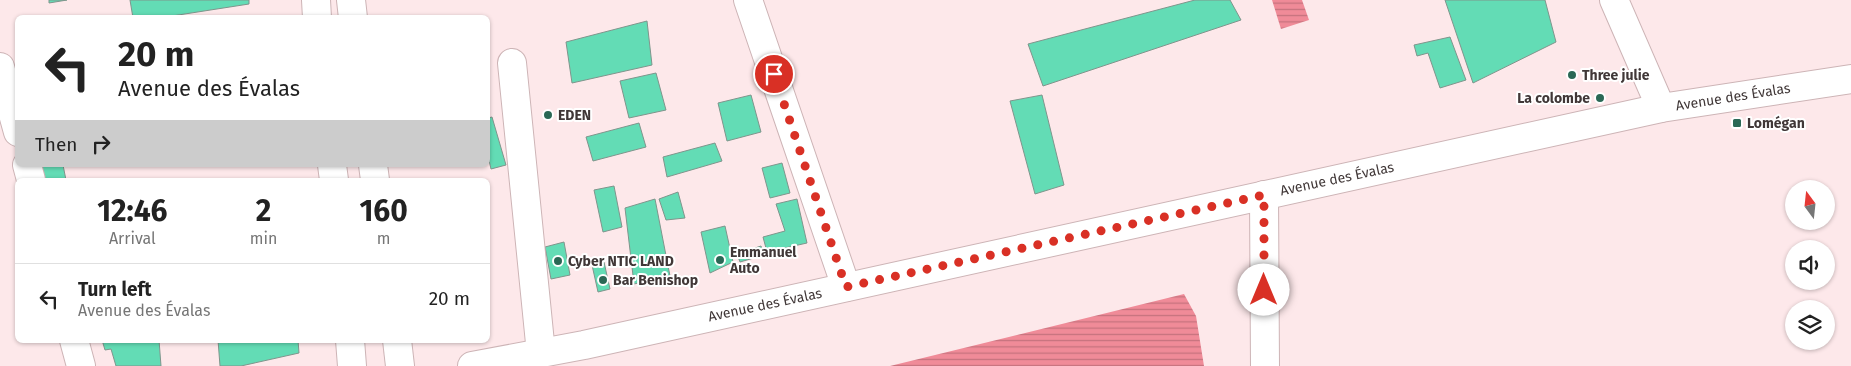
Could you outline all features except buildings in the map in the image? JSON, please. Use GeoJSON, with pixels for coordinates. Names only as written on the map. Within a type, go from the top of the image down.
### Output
{"type":"FeatureCollection","features":[{"type":"Feature","properties":{"kind":"street"},"geometry":{"type":"LineString","coordinates":[[316,0],[317,15]]}},
{"type":"Feature","properties":{"kind":"street"},"geometry":{"type":"LineString","coordinates":[[351,0],[353,15]]}},
{"type":"Feature","properties":{"kind":"street"},"geometry":{"type":"LineString","coordinates":[[748,0],[846,287]]}},
{"type":"Feature","properties":{"kind":"street"},"geometry":{"type":"LineString","coordinates":[[1614,0],[1661,108]]}},
{"type":"Feature","properties":{"kind":"street"},"geometry":{"type":"LineString","coordinates":[[512,63],[541,353]]}},
{"type":"Feature","properties":{"kind":"street"},"geometry":{"type":"LineString","coordinates":[[0,67],[15,121]]}},
{"type":"Feature","properties":{"kind":"street","name":"Avenue des Évalas"},"geometry":{"type":"LineString","coordinates":[[472,366],[541,353],[587,355],[846,287],[1661,108],[1851,79]]}},
{"type":"Feature","properties":{"kind":"street"},"geometry":{"type":"LineString","coordinates":[[1264,195],[1265,366]]}},
{"type":"Feature","properties":{"kind":"street"},"geometry":{"type":"LineString","coordinates":[[75,343],[81,366]]}},
{"type":"Feature","properties":{"kind":"street"},"geometry":{"type":"LineString","coordinates":[[350,343],[352,366]]}},
{"type":"Feature","properties":{"kind":"street"},"geometry":{"type":"LineString","coordinates":[[397,343],[400,366]]}},
{"type":"Feature","properties":{"kind":"shaded area"},"geometry":{"type":"Polygon","coordinates":[[[1272,0],[1302,0],[1309,20],[1281,29],[1272,0]]]}},
{"type":"Feature","properties":{"kind":"shaded area"},"geometry":{"type":"Polygon","coordinates":[[[1184,294],[1196,316],[1204,366],[890,366],[1184,294]]]}},
{"type":"Feature","properties":{"kind":"place","name":"Three julie"},"geometry":{"type":"Point","coordinates":[1572,75]}},
{"type":"Feature","properties":{"kind":"place","name":"La colombe"},"geometry":{"type":"Point","coordinates":[1600,98]}},
{"type":"Feature","properties":{"kind":"place","name":"EDEN"},"geometry":{"type":"Point","coordinates":[548,115]}},
{"type":"Feature","properties":{"kind":"place","name":"Lomégan"},"geometry":{"type":"Point","coordinates":[1737,123]}},
{"type":"Feature","properties":{"kind":"place","name":"Emmanuel Auto"},"geometry":{"type":"Point","coordinates":[720,260]}},
{"type":"Feature","properties":{"kind":"place","name":"Cyber NTIC LAND"},"geometry":{"type":"Point","coordinates":[558,261]}},
{"type":"Feature","properties":{"kind":"place","name":"Bar Benishop"},"geometry":{"type":"Point","coordinates":[603,280]}},
{"type":"Feature","properties":{"kind":"route"},"geometry":{"type":"LineString","coordinates":[[774,74],[846,287],[1264,195],[1264,290]]}}]}
